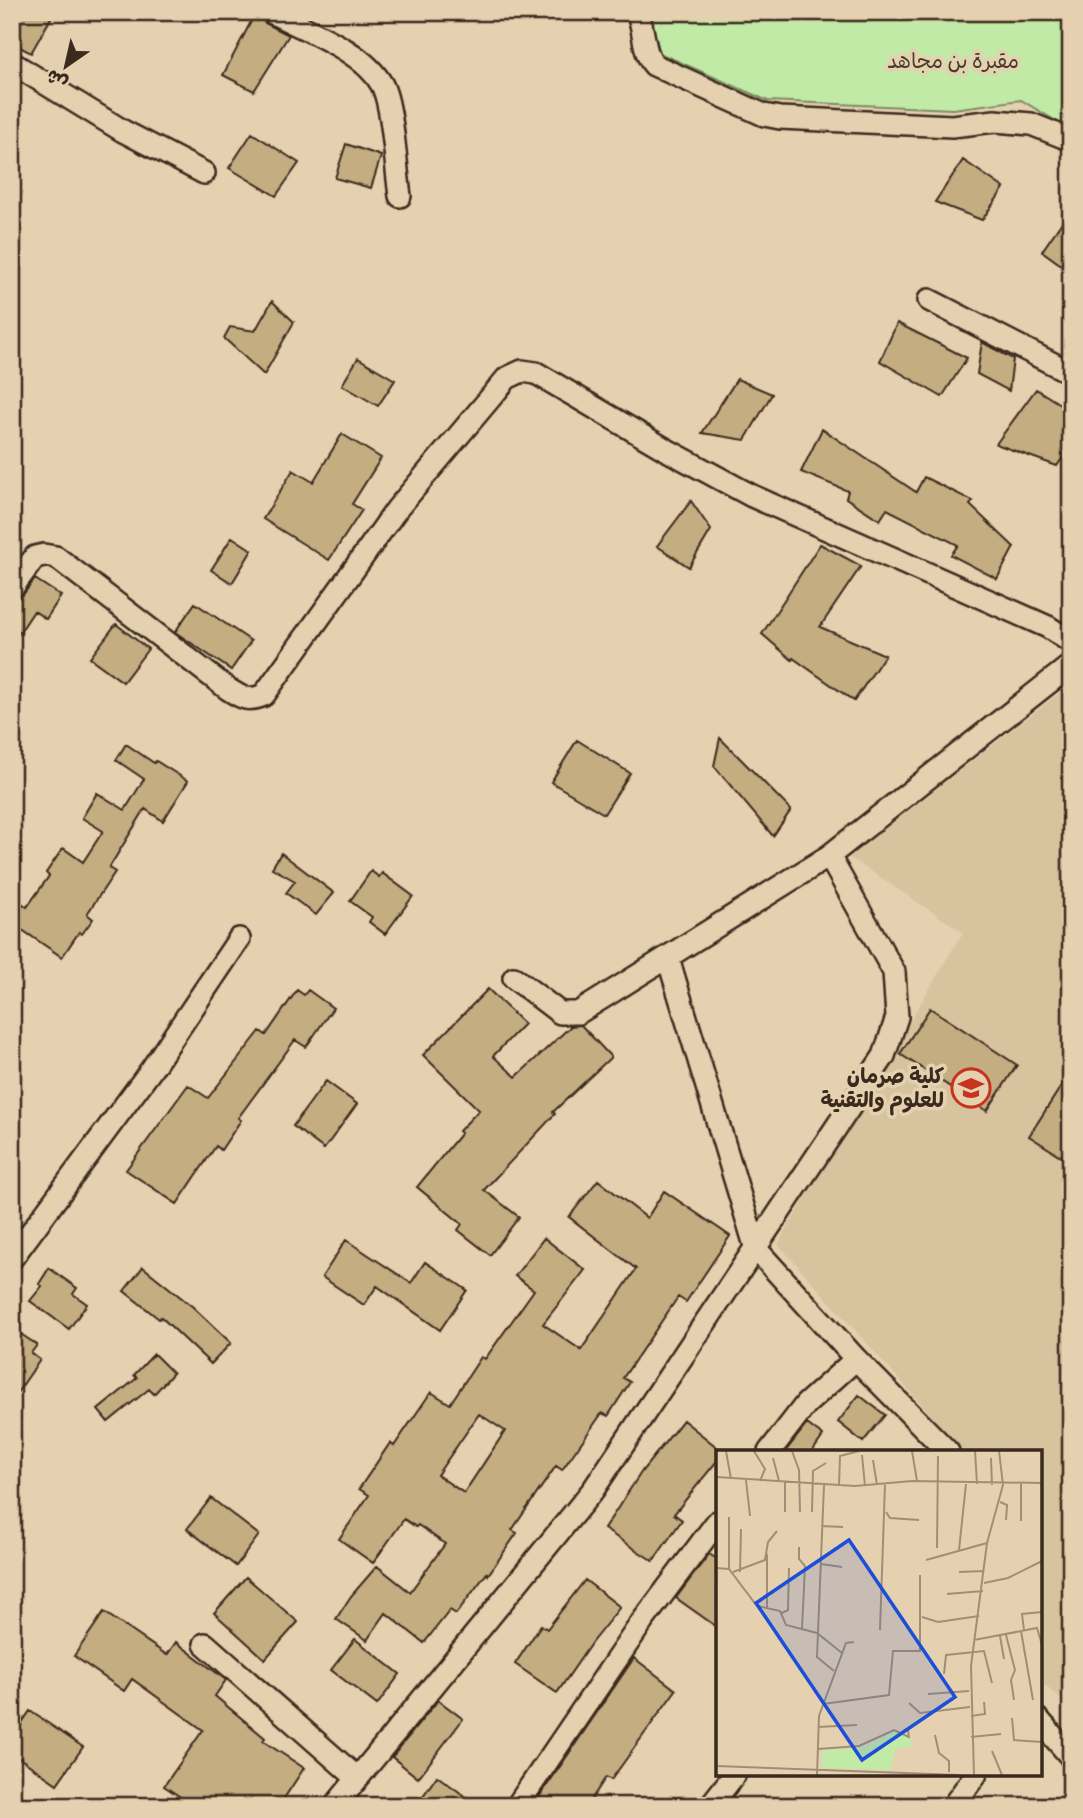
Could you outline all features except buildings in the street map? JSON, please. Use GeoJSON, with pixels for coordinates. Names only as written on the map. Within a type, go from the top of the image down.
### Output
{"type":"FeatureCollection","features":[{"type":"Feature","properties":{"kind":"street"},"geometry":{"type":"LineString","coordinates":[[271,12],[346,51],[368,66],[383,86],[389,111],[400,196]]}},
{"type":"Feature","properties":{"kind":"street"},"geometry":{"type":"LineString","coordinates":[[637,12],[649,59],[654,65],[764,115],[952,126],[1007,122],[1031,124],[1071,141]]}},
{"type":"Feature","properties":{"kind":"street"},"geometry":{"type":"LineString","coordinates":[[12,64],[123,131],[204,173]]}},
{"type":"Feature","properties":{"kind":"street"},"geometry":{"type":"LineString","coordinates":[[929,300],[1071,373]]}},
{"type":"Feature","properties":{"kind":"street"},"geometry":{"type":"LineString","coordinates":[[12,588],[35,556],[56,557],[228,689],[253,700],[264,695],[397,509],[507,378],[522,371],[536,373],[665,449],[752,496],[1035,621],[1071,642]]}},
{"type":"Feature","properties":{"kind":"street"},"geometry":{"type":"LineString","coordinates":[[514,978],[560,1013],[578,1013],[829,856],[1071,665]]}},
{"type":"Feature","properties":{"kind":"street"},"geometry":{"type":"LineString","coordinates":[[335,1806],[593,1490],[884,1056],[897,1017],[894,972],[829,856]]}},
{"type":"Feature","properties":{"kind":"street"},"geometry":{"type":"LineString","coordinates":[[12,1258],[151,1070],[240,939]]}},
{"type":"Feature","properties":{"kind":"street"},"geometry":{"type":"LineString","coordinates":[[668,958],[756,1249],[856,1359],[946,1450]]}},
{"type":"Feature","properties":{"kind":"street"},"geometry":{"type":"LineString","coordinates":[[771,1450],[806,1404],[856,1359]]}},
{"type":"Feature","properties":{"kind":"street"},"geometry":{"type":"LineString","coordinates":[[517,1806],[642,1622],[716,1523]]}},
{"type":"Feature","properties":{"kind":"street"},"geometry":{"type":"LineString","coordinates":[[205,1643],[357,1778]]}},
{"type":"Feature","properties":{"kind":"street"},"geometry":{"type":"LineString","coordinates":[[1041,1722],[1071,1757]]}},
{"type":"Feature","properties":{"kind":"street"},"geometry":{"type":"LineString","coordinates":[[710,1806],[733,1776]]}},
{"type":"Feature","properties":{"kind":"street"},"geometry":{"type":"LineString","coordinates":[[953,1806],[975,1776]]}},
{"type":"Feature","properties":{"kind":"shaded area","name":"كلية صرمان للعلوم والتقنية"},"geometry":{"type":"Polygon","coordinates":[[[1071,684],[1071,1707],[1041,1683],[1041,1450],[962,1450],[778,1244],[963,932],[849,857],[1071,684]]]}},
{"type":"Feature","properties":{"kind":"green space","name":"مقبرة بن مجاهد"},"geometry":{"type":"Polygon","coordinates":[[[638,12],[1071,12],[1071,130],[1021,100],[953,109],[768,101],[648,48],[638,12]]]}},
{"type":"Feature","properties":{"kind":"place","name":"كلية صرمان للعلوم والتقنية"},"geometry":{"type":"Point","coordinates":[971,1088]}}]}
